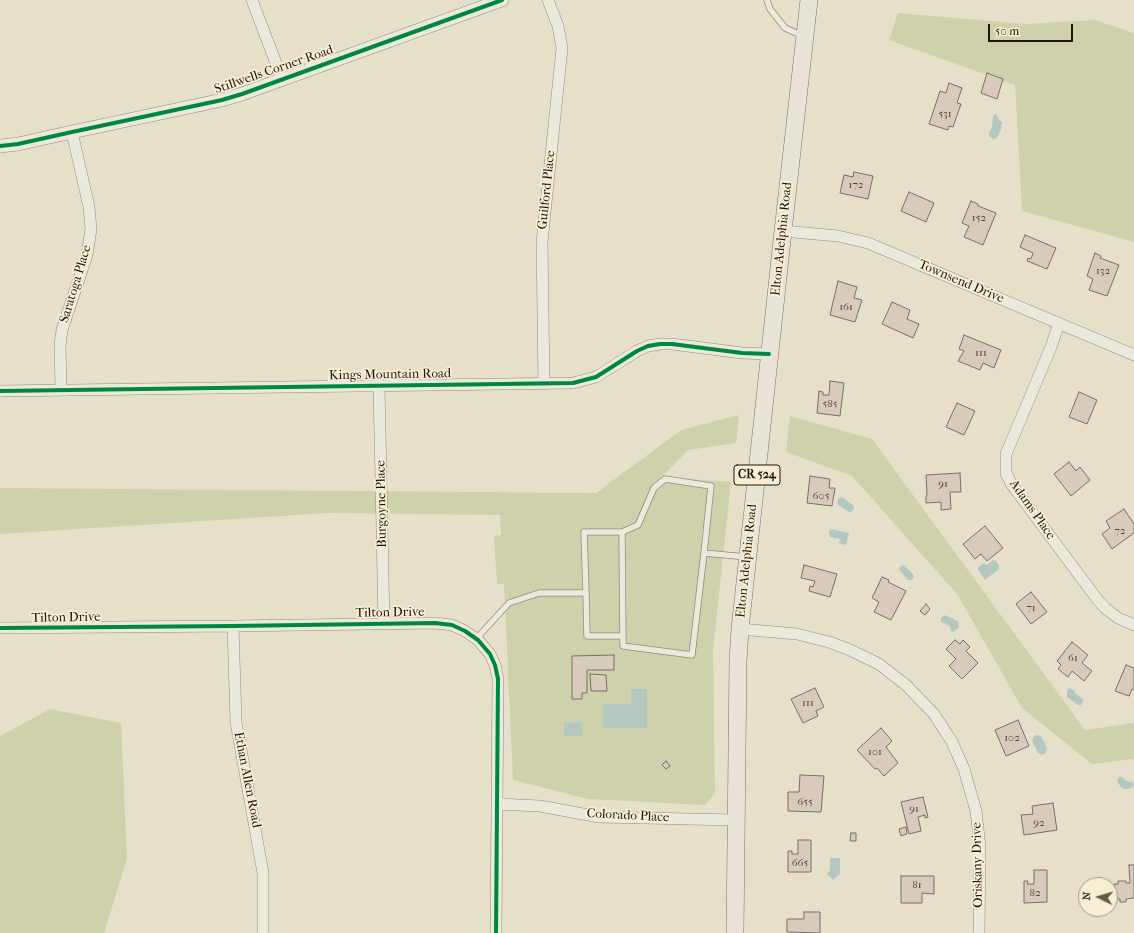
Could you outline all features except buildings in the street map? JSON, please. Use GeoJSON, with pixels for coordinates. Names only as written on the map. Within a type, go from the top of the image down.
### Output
{"type":"FeatureCollection","features":[{"type":"Feature","properties":{"kind":"main road","name":"Elton Adelphia Road"},"geometry":{"type":"LineString","coordinates":[[735,933],[738,661],[740,630],[769,354],[809,0]]}},
{"type":"Feature","properties":{"kind":"street"},"geometry":{"type":"LineString","coordinates":[[252,0],[282,80]]}},
{"type":"Feature","properties":{"kind":"street","name":"Stillwells Corner Road"},"geometry":{"type":"LineString","coordinates":[[0,146],[18,144],[222,100],[282,80],[502,0]]}},
{"type":"Feature","properties":{"kind":"street","name":"Guilford Place"},"geometry":{"type":"LineString","coordinates":[[544,384],[542,242],[562,48],[558,26],[548,0]]}},
{"type":"Feature","properties":{"kind":"street","name":"Saratoga Place"},"geometry":{"type":"LineString","coordinates":[[61,390],[60,345],[62,330],[87,255],[91,229],[89,207],[72,132]]}},
{"type":"Feature","properties":{"kind":"street","name":"Townsend Drive"},"geometry":{"type":"LineString","coordinates":[[783,231],[838,236],[868,243],[1134,355]]}},
{"type":"Feature","properties":{"kind":"street","name":"Adams Place"},"geometry":{"type":"LineString","coordinates":[[1059,323],[1051,346],[1006,454],[1006,473],[1012,485],[1097,599],[1105,608],[1118,618],[1134,625]]}},
{"type":"Feature","properties":{"kind":"street","name":"Kings Mountain Road"},"geometry":{"type":"LineString","coordinates":[[0,391],[544,384],[581,382],[596,377],[637,351],[648,346],[660,344],[672,344],[742,353],[769,354]]}},
{"type":"Feature","properties":{"kind":"street","name":"Burgoyne Place"},"geometry":{"type":"LineString","coordinates":[[380,385],[384,623]]}},
{"type":"Feature","properties":{"kind":"street","name":"Tilton Drive"},"geometry":{"type":"LineString","coordinates":[[0,628],[384,623],[444,624],[465,631],[484,646],[490,654],[495,665],[498,679],[496,933]]}},
{"type":"Feature","properties":{"kind":"street","name":"Ethan Allen Road"},"geometry":{"type":"LineString","coordinates":[[232,626],[236,722],[263,873],[263,933]]}},
{"type":"Feature","properties":{"kind":"street","name":"Oriskany Drive"},"geometry":{"type":"LineString","coordinates":[[740,630],[797,634],[829,642],[848,649],[878,664],[893,675],[915,694],[934,714],[952,742],[964,770],[976,811],[980,847],[979,933]]}},
{"type":"Feature","properties":{"kind":"street","name":"Colorado Place"},"geometry":{"type":"LineString","coordinates":[[497,804],[540,806],[598,817],[736,820]]}},
{"type":"Feature","properties":{"kind":"lane"},"geometry":{"type":"LineString","coordinates":[[767,0],[770,9],[785,28],[806,37]]}},
{"type":"Feature","properties":{"kind":"lane"},"geometry":{"type":"LineString","coordinates":[[622,532],[624,646],[692,655],[711,486],[665,479],[654,488],[638,525],[622,532],[584,532],[587,636],[623,636]]}},
{"type":"Feature","properties":{"kind":"lane"},"geometry":{"type":"LineString","coordinates":[[704,553],[748,557]]}},
{"type":"Feature","properties":{"kind":"lane"},"geometry":{"type":"LineString","coordinates":[[476,639],[509,603],[539,593],[586,593]]}},
{"type":"Feature","properties":{"kind":"green space"},"geometry":{"type":"Polygon","coordinates":[[[898,13],[1025,24],[1095,20],[1134,33],[1134,242],[1022,211],[1015,85],[889,40],[898,13]]]}},
{"type":"Feature","properties":{"kind":"green space"},"geometry":{"type":"Polygon","coordinates":[[[739,415],[736,443],[688,450],[662,477],[731,482],[713,650],[715,793],[705,805],[588,799],[513,780],[504,584],[497,584],[494,536],[501,535],[500,515],[329,513],[0,534],[0,488],[596,493],[681,430],[739,415]]]}},
{"type":"Feature","properties":{"kind":"green space"},"geometry":{"type":"Polygon","coordinates":[[[790,416],[872,439],[1085,730],[1134,723],[1134,759],[1092,764],[1022,708],[957,594],[852,476],[786,452],[790,416]]]}},
{"type":"Feature","properties":{"kind":"green space"},"geometry":{"type":"Polygon","coordinates":[[[50,709],[121,723],[127,859],[104,933],[0,933],[0,736],[50,709]]]}},
{"type":"Feature","properties":{"kind":"shaded area"},"geometry":{"type":"Polygon","coordinates":[[[995,114],[1002,122],[997,138],[993,139],[989,136],[989,133],[992,128],[993,116],[995,114]]]}},
{"type":"Feature","properties":{"kind":"shaded area"},"geometry":{"type":"Polygon","coordinates":[[[842,497],[853,505],[854,508],[852,511],[849,512],[838,505],[837,501],[842,497]]]}},
{"type":"Feature","properties":{"kind":"shaded area"},"geometry":{"type":"Polygon","coordinates":[[[832,529],[849,533],[846,545],[839,543],[840,539],[830,537],[829,531],[832,529]]]}},
{"type":"Feature","properties":{"kind":"shaded area"},"geometry":{"type":"Polygon","coordinates":[[[993,560],[999,565],[999,569],[985,580],[978,568],[982,564],[987,565],[993,560]]]}},
{"type":"Feature","properties":{"kind":"shaded area"},"geometry":{"type":"Polygon","coordinates":[[[904,565],[913,574],[914,577],[912,580],[908,580],[900,571],[899,568],[904,565]]]}},
{"type":"Feature","properties":{"kind":"shaded area"},"geometry":{"type":"Polygon","coordinates":[[[944,615],[958,621],[959,628],[953,632],[951,631],[950,626],[941,622],[941,618],[944,615]]]}},
{"type":"Feature","properties":{"kind":"shaded area"},"geometry":{"type":"Polygon","coordinates":[[[1069,688],[1074,690],[1075,693],[1083,699],[1081,705],[1078,705],[1067,697],[1067,691],[1069,688]]]}},
{"type":"Feature","properties":{"kind":"shaded area"},"geometry":{"type":"Polygon","coordinates":[[[631,689],[647,689],[647,728],[603,728],[603,704],[631,704],[631,689]]]}},
{"type":"Feature","properties":{"kind":"shaded area"},"geometry":{"type":"Polygon","coordinates":[[[582,722],[582,736],[564,736],[564,723],[582,722]]]}},
{"type":"Feature","properties":{"kind":"shaded area"},"geometry":{"type":"Polygon","coordinates":[[[1034,736],[1041,736],[1047,748],[1046,753],[1042,755],[1038,753],[1032,741],[1034,736]]]}},
{"type":"Feature","properties":{"kind":"shaded area"},"geometry":{"type":"Polygon","coordinates":[[[1120,777],[1127,781],[1133,782],[1134,786],[1132,788],[1122,788],[1117,782],[1118,778],[1120,777]]]}},
{"type":"Feature","properties":{"kind":"shaded area"},"geometry":{"type":"Polygon","coordinates":[[[830,858],[840,858],[840,874],[833,880],[827,874],[830,870],[830,858]]]}},
{"type":"Feature","properties":{"kind":"cycle path"},"geometry":{"type":"LineString","coordinates":[[0,146],[18,144],[222,100],[502,0]]}},
{"type":"Feature","properties":{"kind":"cycle path"},"geometry":{"type":"LineString","coordinates":[[0,391],[573,383],[596,377],[637,351],[648,346],[660,344],[672,344],[742,353],[769,354]]}},
{"type":"Feature","properties":{"kind":"cycle path"},"geometry":{"type":"LineString","coordinates":[[0,628],[435,623],[452,625],[465,631],[478,640],[490,654],[495,665],[498,679],[496,933]]}}]}
